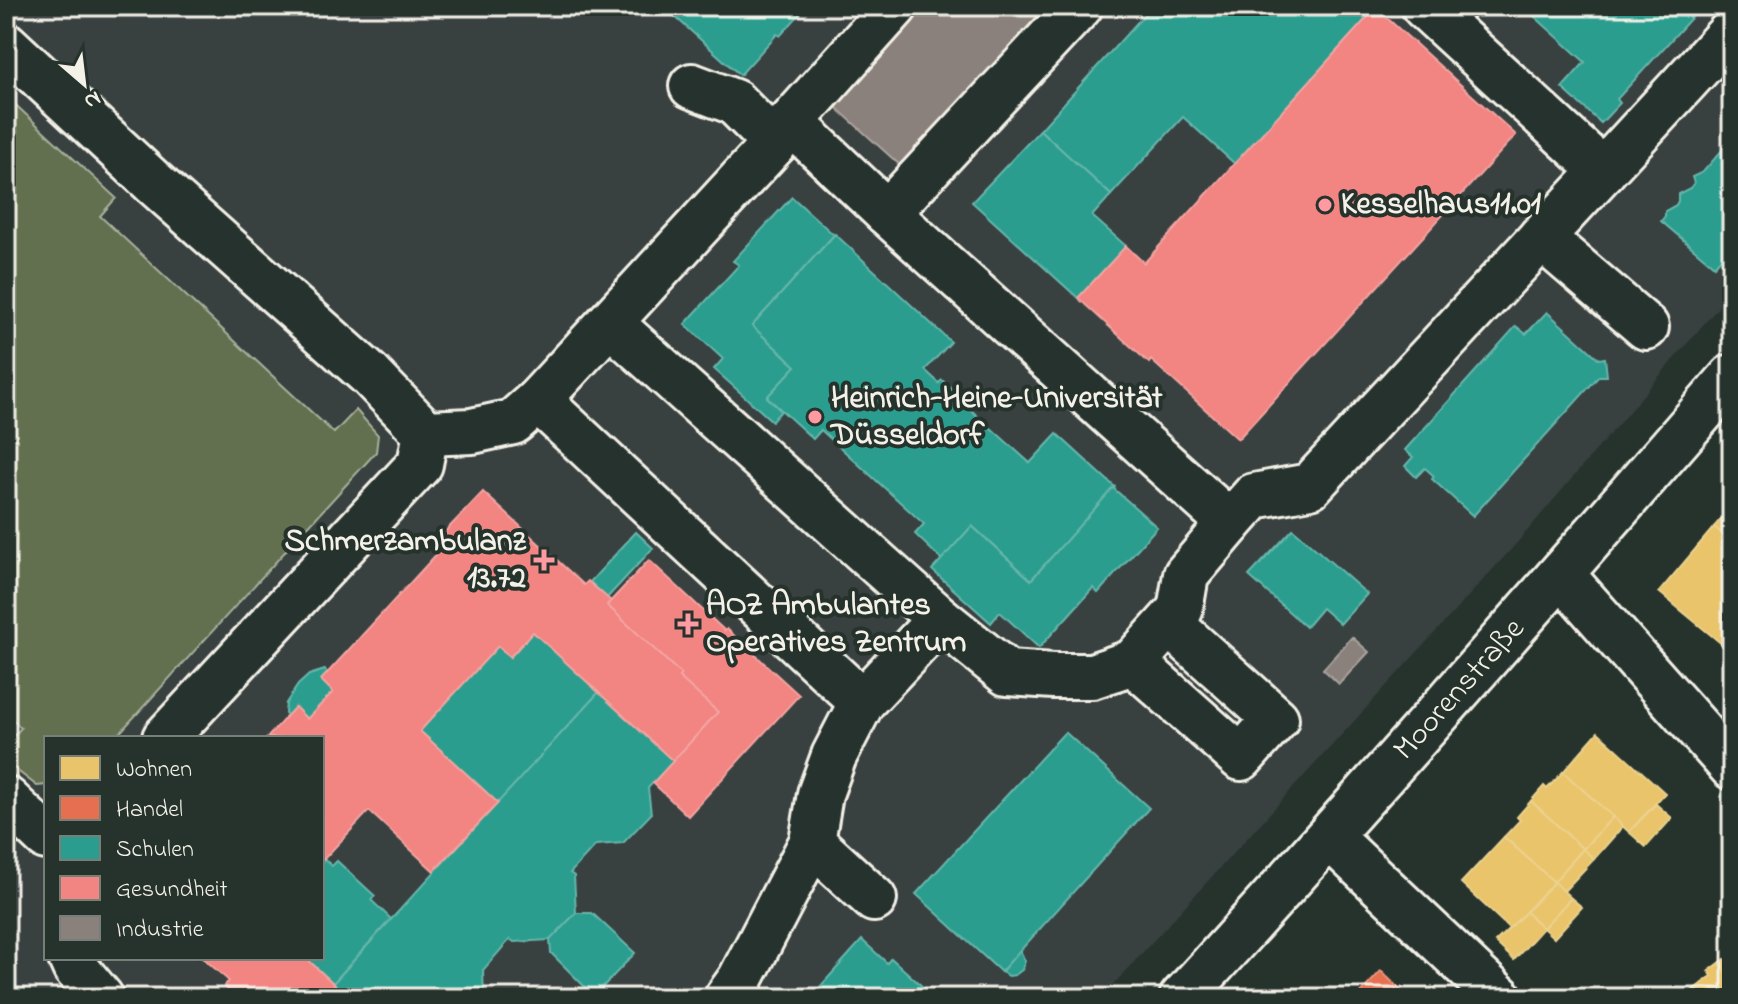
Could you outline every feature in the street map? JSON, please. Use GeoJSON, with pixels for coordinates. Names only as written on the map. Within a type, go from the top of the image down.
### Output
{"type":"FeatureCollection","features":[{"type":"Feature","properties":{"kind":"street"},"geometry":{"type":"LineString","coordinates":[[6,45],[153,182],[370,375],[426,433],[472,431],[513,422],[538,400],[895,6]]}},
{"type":"Feature","properties":{"kind":"street"},"geometry":{"type":"LineString","coordinates":[[887,213],[1080,6]]}},
{"type":"Feature","properties":{"kind":"street"},"geometry":{"type":"LineString","coordinates":[[1424,6],[1603,171]]}},
{"type":"Feature","properties":{"kind":"street"},"geometry":{"type":"LineString","coordinates":[[610,323],[940,619],[1007,673],[1092,676],[1133,662],[1169,623],[1180,610],[1186,575],[1254,496],[1310,486],[1732,31]]}},
{"type":"Feature","properties":{"kind":"street"},"geometry":{"type":"LineString","coordinates":[[692,86],[734,102],[783,132],[887,213],[1230,523]]}},
{"type":"Feature","properties":{"kind":"street"},"geometry":{"type":"LineString","coordinates":[[1541,237],[1646,327]]}},
{"type":"Feature","properties":{"kind":"street","name":"Moorenstraße"},"geometry":{"type":"LineString","coordinates":[[1182,998],[1330,837],[1732,377]]}},
{"type":"Feature","properties":{"kind":"street"},"geometry":{"type":"LineString","coordinates":[[538,400],[862,702]]}},
{"type":"Feature","properties":{"kind":"street"},"geometry":{"type":"LineString","coordinates":[[167,736],[420,464],[426,433]]}},
{"type":"Feature","properties":{"kind":"street"},"geometry":{"type":"LineString","coordinates":[[1562,575],[1732,767]]}},
{"type":"Feature","properties":{"kind":"street"},"geometry":{"type":"LineString","coordinates":[[727,998],[740,980],[812,842],[820,794],[834,756],[862,702],[940,619]]}},
{"type":"Feature","properties":{"kind":"street"},"geometry":{"type":"LineString","coordinates":[[1133,662],[1241,758],[1276,719],[1169,623]]}},
{"type":"Feature","properties":{"kind":"street"},"geometry":{"type":"LineString","coordinates":[[1330,837],[1500,998]]}},
{"type":"Feature","properties":{"kind":"street"},"geometry":{"type":"LineString","coordinates":[[812,842],[874,899]]}},
{"type":"Feature","properties":{"kind":"street"},"geometry":{"type":"LineString","coordinates":[[72,960],[101,998]]}},
{"type":"Feature","properties":{"kind":"shaded area","name":"Heinrich-Heine-Universität Düsseldorf"},"geometry":{"type":"Polygon","coordinates":[[[6,6],[1732,6],[1732,291],[1516,544],[1101,998],[6,998],[6,6]]]}},
{"type":"Feature","properties":{"kind":"green space"},"geometry":{"type":"Polygon","coordinates":[[[6,96],[116,198],[100,216],[334,433],[356,410],[378,435],[376,452],[117,736],[44,736],[44,785],[37,786],[6,762],[6,744],[21,728],[6,713],[6,96]]]}},
{"type":"Feature","properties":{"kind":"building: Wohnen"},"geometry":{"type":"Polygon","coordinates":[[[1732,506],[1732,542],[1714,527],[1732,506]]]}},
{"type":"Feature","properties":{"kind":"building: Wohnen"},"geometry":{"type":"Polygon","coordinates":[[[1714,527],[1732,542],[1732,647],[1729,650],[1659,592],[1714,527]]]}},
{"type":"Feature","properties":{"kind":"building: Wohnen"},"geometry":{"type":"Polygon","coordinates":[[[1598,732],[1665,793],[1629,832],[1563,772],[1598,732]]]}},
{"type":"Feature","properties":{"kind":"building: Wohnen"},"geometry":{"type":"Polygon","coordinates":[[[1563,772],[1613,817],[1583,849],[1531,801],[1563,772]]]}},
{"type":"Feature","properties":{"kind":"building: Wohnen"},"geometry":{"type":"Polygon","coordinates":[[[1531,801],[1583,849],[1554,882],[1504,837],[1520,820],[1517,817],[1531,801]]]}},
{"type":"Feature","properties":{"kind":"building: Wohnen"},"geometry":{"type":"Polygon","coordinates":[[[1656,804],[1672,818],[1646,847],[1629,832],[1656,804]]]}},
{"type":"Feature","properties":{"kind":"building: Wohnen"},"geometry":{"type":"Polygon","coordinates":[[[1613,817],[1623,826],[1594,859],[1583,849],[1613,817]]]}},
{"type":"Feature","properties":{"kind":"building: Wohnen"},"geometry":{"type":"Polygon","coordinates":[[[1504,837],[1554,882],[1510,929],[1461,883],[1504,837]]]}},
{"type":"Feature","properties":{"kind":"building: Wohnen"},"geometry":{"type":"Polygon","coordinates":[[[1583,849],[1594,859],[1564,891],[1554,882],[1583,849]]]}},
{"type":"Feature","properties":{"kind":"building: Wohnen"},"geometry":{"type":"Polygon","coordinates":[[[1554,882],[1571,898],[1543,928],[1526,912],[1554,882]]]}},
{"type":"Feature","properties":{"kind":"building: Wohnen"},"geometry":{"type":"Polygon","coordinates":[[[1571,898],[1582,907],[1554,938],[1543,928],[1571,898]]]}},
{"type":"Feature","properties":{"kind":"building: Wohnen"},"geometry":{"type":"Polygon","coordinates":[[[1526,912],[1543,928],[1514,960],[1495,942],[1526,912]]]}},
{"type":"Feature","properties":{"kind":"building: Wohnen"},"geometry":{"type":"Polygon","coordinates":[[[1725,959],[1729,964],[1732,961],[1732,998],[1699,998],[1693,990],[1712,976],[1709,971],[1725,959]]]}},
{"type":"Feature","properties":{"kind":"building: Handel"},"geometry":{"type":"Polygon","coordinates":[[[1381,971],[1409,998],[1356,998],[1381,971]]]}},
{"type":"Feature","properties":{"kind":"building: Schulen"},"geometry":{"type":"Polygon","coordinates":[[[663,6],[807,6],[740,75],[663,6]]]}},
{"type":"Feature","properties":{"kind":"building: Schulen"},"geometry":{"type":"Polygon","coordinates":[[[1152,6],[1376,8],[1235,164],[1183,117],[1111,195],[1040,130],[1152,6]]]}},
{"type":"Feature","properties":{"kind":"building: Schulen"},"geometry":{"type":"Polygon","coordinates":[[[1523,6],[1702,6],[1617,99],[1620,103],[1601,123],[1562,88],[1585,62],[1523,6]]]}},
{"type":"Feature","properties":{"kind":"building: Schulen"},"geometry":{"type":"Polygon","coordinates":[[[1040,130],[1111,195],[1092,216],[1126,246],[1078,298],[972,202],[1040,130]]]}},
{"type":"Feature","properties":{"kind":"building: Schulen"},"geometry":{"type":"Polygon","coordinates":[[[1732,139],[1732,246],[1714,266],[1661,221],[1665,211],[1676,205],[1678,194],[1694,183],[1692,177],[1703,172],[1732,139]]]}},
{"type":"Feature","properties":{"kind":"building: Schulen"},"geometry":{"type":"Polygon","coordinates":[[[792,197],[834,235],[752,326],[796,366],[767,397],[781,411],[772,421],[714,369],[723,359],[685,324],[739,265],[733,261],[792,197]]]}},
{"type":"Feature","properties":{"kind":"building: Schulen"},"geometry":{"type":"Polygon","coordinates":[[[835,234],[951,342],[925,370],[939,383],[942,380],[963,398],[961,401],[1030,463],[1057,434],[1115,487],[1031,580],[972,526],[942,560],[915,534],[924,524],[821,430],[813,439],[767,397],[796,366],[752,326],[835,234]]]}},
{"type":"Feature","properties":{"kind":"building: Schulen"},"geometry":{"type":"Polygon","coordinates":[[[1547,312],[1599,359],[1605,358],[1607,376],[1599,376],[1473,516],[1432,479],[1434,476],[1425,468],[1416,477],[1405,466],[1413,457],[1405,450],[1516,326],[1526,334],[1547,312]]]}},
{"type":"Feature","properties":{"kind":"building: Schulen"},"geometry":{"type":"Polygon","coordinates":[[[1113,488],[1157,527],[1098,593],[1093,588],[1039,648],[1000,612],[991,623],[932,570],[972,526],[1031,580],[1113,488]]]}},
{"type":"Feature","properties":{"kind":"building: Schulen"},"geometry":{"type":"Polygon","coordinates":[[[1293,529],[1367,594],[1340,624],[1322,608],[1306,627],[1249,576],[1293,529]]]}},
{"type":"Feature","properties":{"kind":"building: Schulen"},"geometry":{"type":"Polygon","coordinates":[[[636,532],[653,548],[607,598],[590,582],[636,532]]]}},
{"type":"Feature","properties":{"kind":"building: Schulen"},"geometry":{"type":"Polygon","coordinates":[[[533,632],[599,692],[498,803],[420,731],[498,646],[510,657],[533,632]]]}},
{"type":"Feature","properties":{"kind":"building: Schulen"},"geometry":{"type":"Polygon","coordinates":[[[325,670],[328,673],[321,680],[333,692],[307,719],[295,707],[288,715],[285,713],[286,703],[298,685],[309,675],[325,670]]]}},
{"type":"Feature","properties":{"kind":"building: Schulen"},"geometry":{"type":"Polygon","coordinates":[[[599,692],[673,761],[648,788],[651,814],[623,843],[596,845],[570,873],[574,876],[576,913],[550,940],[514,942],[510,939],[483,970],[484,998],[349,998],[333,983],[599,692]]]}},
{"type":"Feature","properties":{"kind":"building: Schulen"},"geometry":{"type":"Polygon","coordinates":[[[1065,732],[1149,808],[1001,972],[916,894],[1065,732]]]}},
{"type":"Feature","properties":{"kind":"building: Schulen"},"geometry":{"type":"Polygon","coordinates":[[[324,859],[332,866],[337,861],[375,896],[371,900],[391,919],[333,983],[308,960],[324,960],[324,859]]]}},
{"type":"Feature","properties":{"kind":"building: Schulen"},"geometry":{"type":"Polygon","coordinates":[[[576,913],[592,913],[635,953],[594,996],[551,953],[550,940],[576,913]]]}},
{"type":"Feature","properties":{"kind":"building: Schulen"},"geometry":{"type":"Polygon","coordinates":[[[862,940],[887,963],[891,958],[935,998],[810,998],[862,940]]]}},
{"type":"Feature","properties":{"kind":"building: Schulen"},"geometry":{"type":"Polygon","coordinates":[[[1020,950],[1025,961],[1022,970],[1009,976],[1001,972],[1020,950]]]}},
{"type":"Feature","properties":{"kind":"building: Gesundheit","name":"Kesselhaus11.01"},"geometry":{"type":"Polygon","coordinates":[[[1376,8],[1516,135],[1238,439],[1078,298],[1126,246],[1144,263],[1376,8]]]}},
{"type":"Feature","properties":{"kind":"building: Gesundheit"},"geometry":{"type":"Polygon","coordinates":[[[483,492],[584,585],[588,581],[611,601],[607,605],[718,712],[673,761],[533,632],[510,657],[498,646],[420,731],[498,803],[434,871],[369,811],[324,859],[324,736],[269,736],[295,707],[307,719],[333,692],[321,680],[443,547],[436,541],[483,492]]]}},
{"type":"Feature","properties":{"kind":"building: Gesundheit"},"geometry":{"type":"Polygon","coordinates":[[[649,560],[799,695],[688,816],[653,783],[718,712],[607,605],[649,560]]]}},
{"type":"Feature","properties":{"kind":"building: Gesundheit"},"geometry":{"type":"Polygon","coordinates":[[[205,960],[308,960],[349,998],[236,998],[224,986],[229,981],[205,960]]]}},
{"type":"Feature","properties":{"kind":"building: Industrie"},"geometry":{"type":"Polygon","coordinates":[[[917,6],[1047,6],[901,166],[830,102],[917,6]]]}},
{"type":"Feature","properties":{"kind":"building: Industrie"},"geometry":{"type":"Polygon","coordinates":[[[1352,637],[1369,652],[1339,684],[1323,669],[1352,637]]]}},
{"type":"Feature","properties":{"kind":"place","name":"Kesselhaus11.01"},"geometry":{"type":"Point","coordinates":[1325,205]}},
{"type":"Feature","properties":{"kind":"place","name":"Heinrich-Heine-Universität Düsseldorf"},"geometry":{"type":"Point","coordinates":[815,417]}},
{"type":"Feature","properties":{"kind":"place","name":"Schmerzambulanz 13.72"},"geometry":{"type":"Point","coordinates":[544,560]}},
{"type":"Feature","properties":{"kind":"place","name":"AOZ Ambulantes Operatives Zentrum"},"geometry":{"type":"Point","coordinates":[688,624]}}]}
